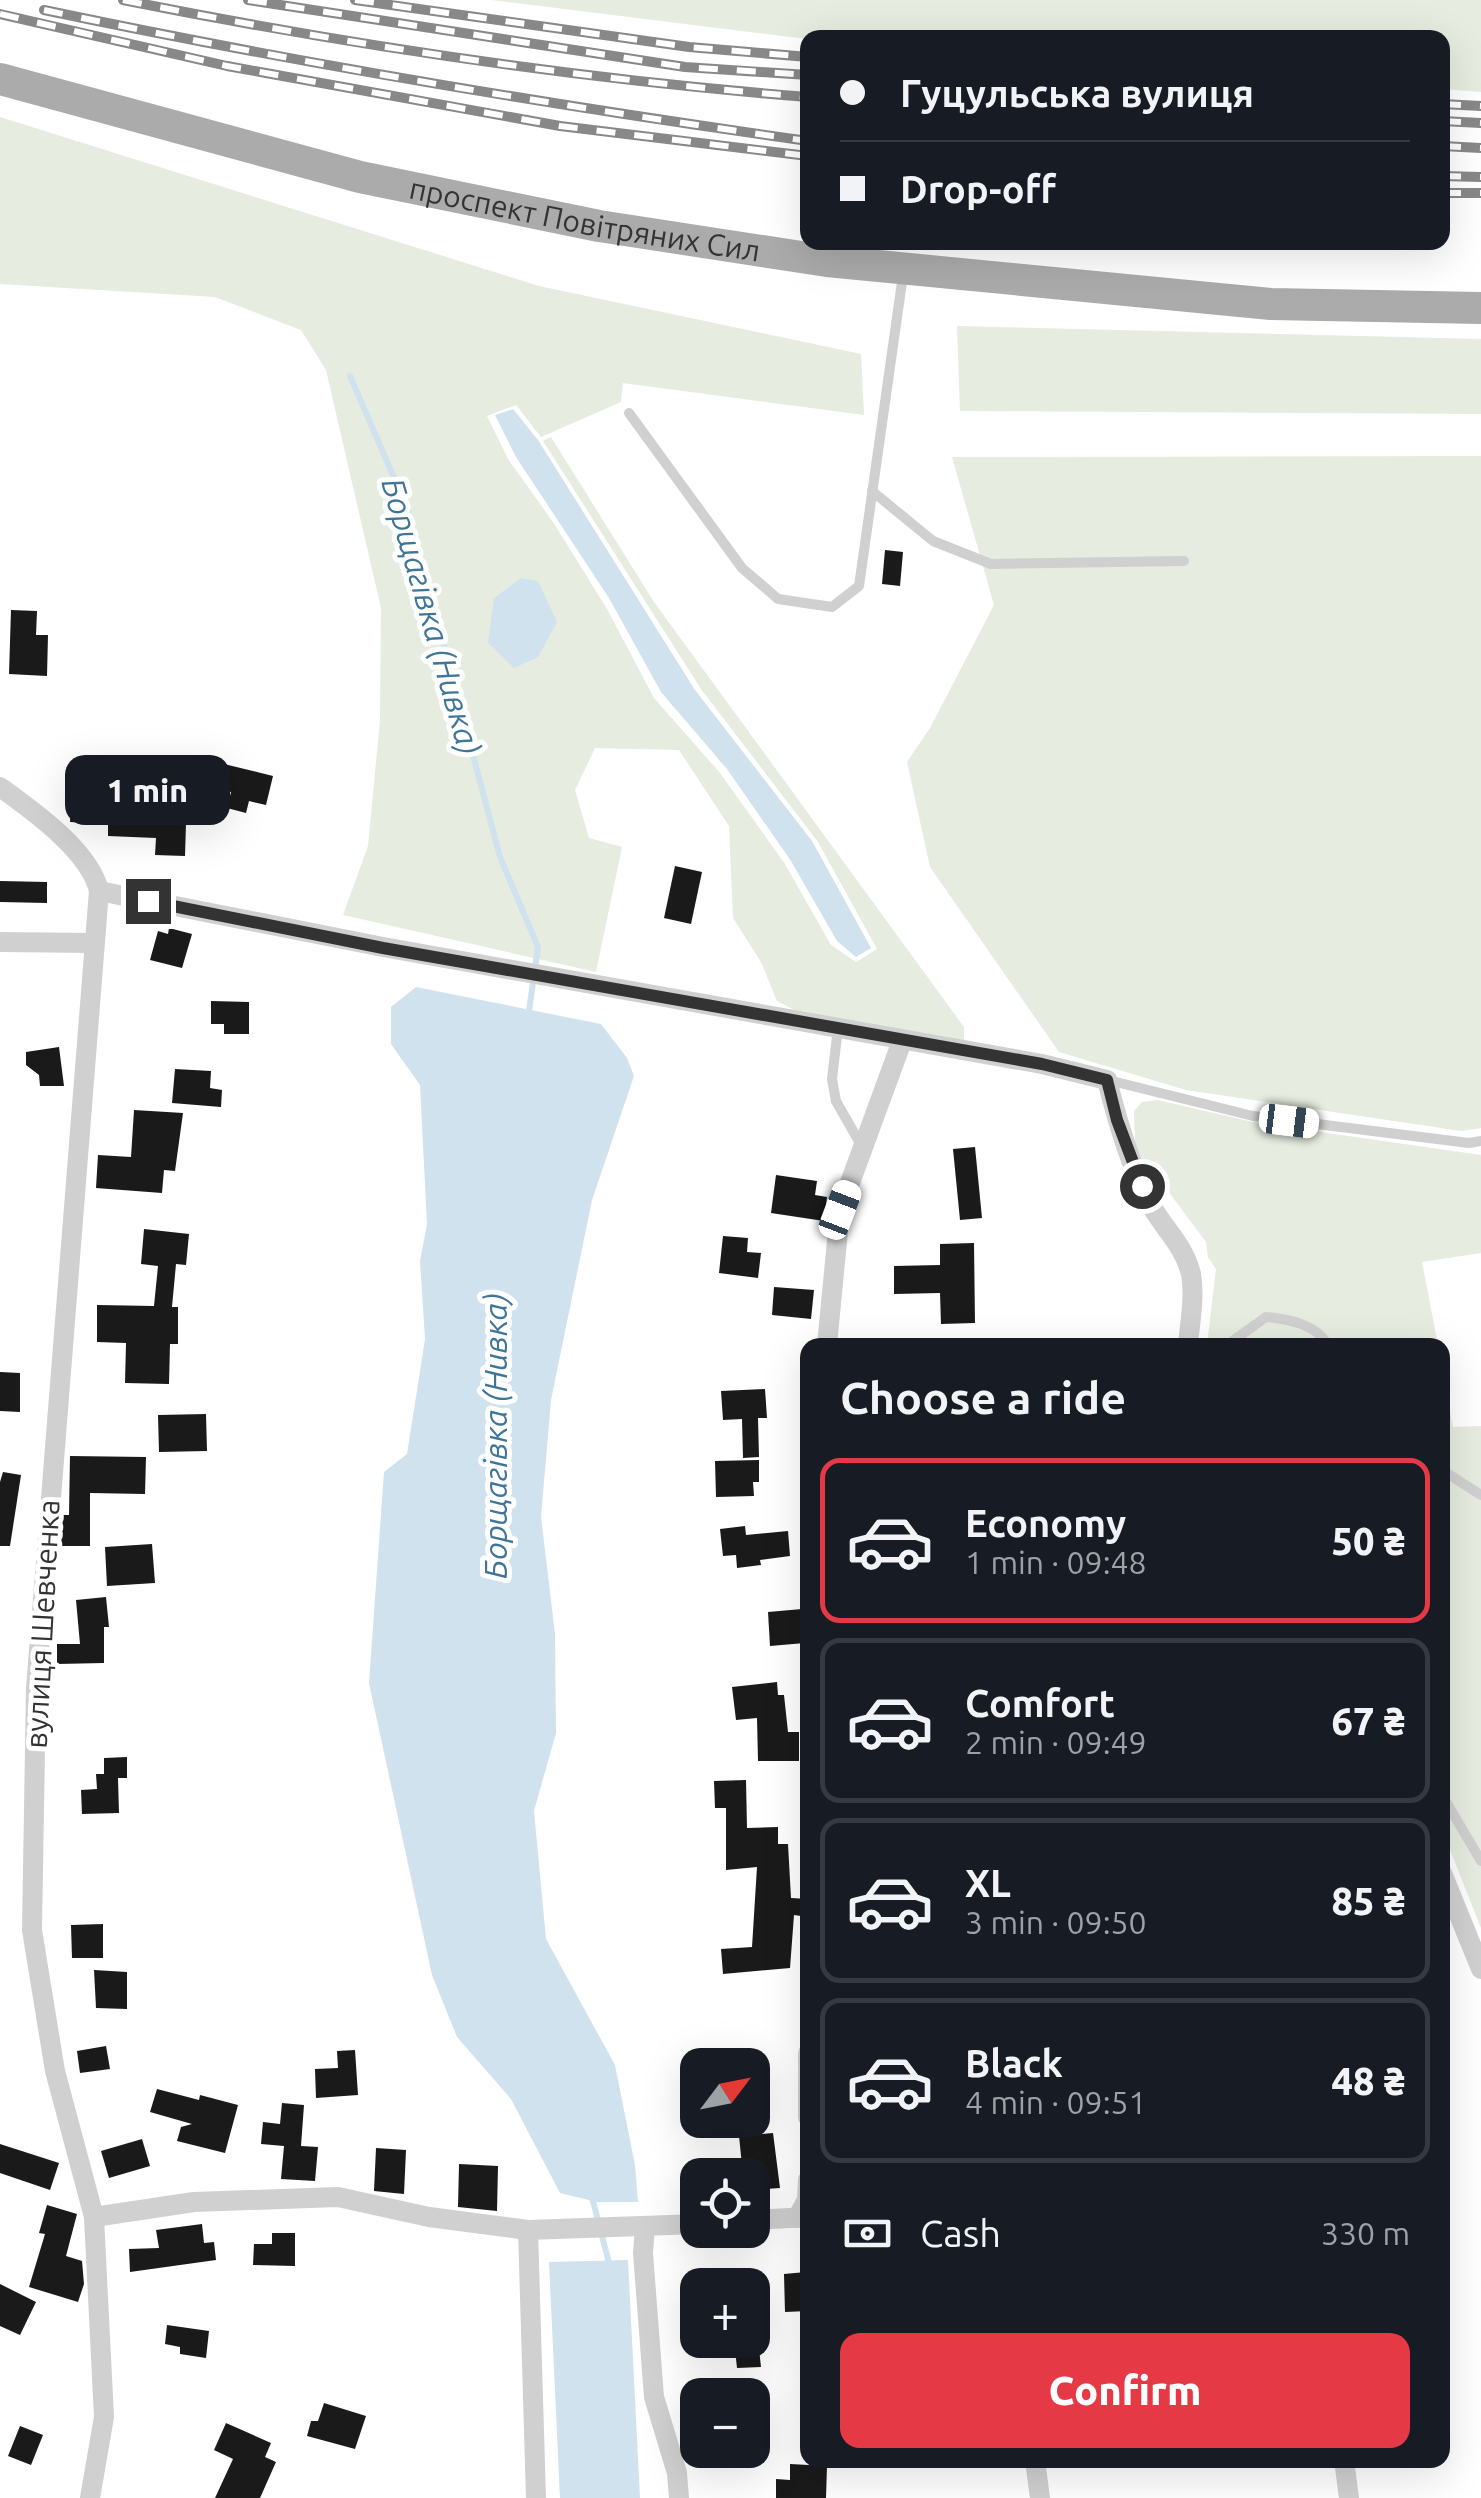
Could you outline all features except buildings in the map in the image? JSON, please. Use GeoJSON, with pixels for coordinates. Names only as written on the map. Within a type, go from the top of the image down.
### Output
{"type":"FeatureCollection","features":[{"type":"Feature","properties":{"kind":"main road","name":"проспект Повітряних Сил"},"geometry":{"type":"LineString","coordinates":[[0,78],[360,177],[599,226],[903,270],[1271,304],[1481,308]]}},
{"type":"Feature","properties":{"kind":"street"},"geometry":{"type":"LineString","coordinates":[[0,788],[71,845],[96,875],[99,891],[383,948],[1042,1064],[1107,1080],[1117,1120],[1148,1202],[1180,1246],[1190,1269],[1193,1289],[1189,1338]]}},
{"type":"Feature","properties":{"kind":"street","name":"вулиця Шевченка"},"geometry":{"type":"LineString","coordinates":[[90,2498],[104,2416],[94,2217],[55,2071],[32,1930],[36,1688],[99,891]]}},
{"type":"Feature","properties":{"kind":"street"},"geometry":{"type":"LineString","coordinates":[[0,942],[94,943]]}},
{"type":"Feature","properties":{"kind":"street"},"geometry":{"type":"LineString","coordinates":[[828,1338],[840,1210],[902,1040]]}},
{"type":"Feature","properties":{"kind":"street"},"geometry":{"type":"LineString","coordinates":[[1450,1893],[1481,1969]]}},
{"type":"Feature","properties":{"kind":"street"},"geometry":{"type":"LineString","coordinates":[[94,2217],[194,2202],[338,2197],[429,2217],[528,2230],[680,2225]]}},
{"type":"Feature","properties":{"kind":"street"},"geometry":{"type":"LineString","coordinates":[[770,2219],[800,2217]]}},
{"type":"Feature","properties":{"kind":"street"},"geometry":{"type":"LineString","coordinates":[[645,2227],[643,2253],[654,2397],[677,2473],[679,2498]]}},
{"type":"Feature","properties":{"kind":"street"},"geometry":{"type":"LineString","coordinates":[[528,2230],[536,2498]]}},
{"type":"Feature","properties":{"kind":"street"},"geometry":{"type":"LineString","coordinates":[[1036,2468],[1040,2498]]}},
{"type":"Feature","properties":{"kind":"street"},"geometry":{"type":"LineString","coordinates":[[1345,2468],[1349,2498]]}},
{"type":"Feature","properties":{"kind":"lane"},"geometry":{"type":"LineString","coordinates":[[629,413],[742,568],[778,599],[832,607],[858,586],[903,270]]}},
{"type":"Feature","properties":{"kind":"lane"},"geometry":{"type":"LineString","coordinates":[[872,491],[932,541],[991,564],[1184,561]]}},
{"type":"Feature","properties":{"kind":"lane"},"geometry":{"type":"LineString","coordinates":[[838,1028],[832,1079],[836,1101],[862,1148]]}},
{"type":"Feature","properties":{"kind":"lane"},"geometry":{"type":"LineString","coordinates":[[1107,1080],[1253,1116],[1481,1142]]}},
{"type":"Feature","properties":{"kind":"lane"},"geometry":{"type":"LineString","coordinates":[[1236,1338],[1266,1317],[1294,1320],[1324,1338]]}},
{"type":"Feature","properties":{"kind":"lane"},"geometry":{"type":"LineString","coordinates":[[1450,1475],[1481,1495]]}},
{"type":"Feature","properties":{"kind":"lane"},"geometry":{"type":"LineString","coordinates":[[1450,1809],[1481,1861]]}},
{"type":"Feature","properties":{"kind":"shaded area"},"geometry":{"type":"Polygon","coordinates":[[[491,0],[1481,0],[1481,92],[1450,90],[1450,30],[800,30],[800,38],[491,0]]]}},
{"type":"Feature","properties":{"kind":"shaded area"},"geometry":{"type":"Polygon","coordinates":[[[0,117],[539,286],[861,354],[864,415],[623,383],[621,402],[541,437],[516,405],[487,416],[508,459],[607,609],[654,698],[720,773],[785,864],[831,945],[856,962],[877,949],[818,842],[701,689],[543,441],[551,437],[654,602],[964,1027],[964,1044],[798,1012],[777,1001],[761,962],[733,918],[729,826],[679,750],[595,748],[575,790],[589,838],[622,847],[596,972],[343,915],[368,846],[380,720],[381,608],[326,370],[301,330],[215,297],[0,284],[0,117]]]}},
{"type":"Feature","properties":{"kind":"shaded area"},"geometry":{"type":"Polygon","coordinates":[[[957,326],[1481,339],[1481,414],[960,411],[957,326]]]}},
{"type":"Feature","properties":{"kind":"shaded area"},"geometry":{"type":"Polygon","coordinates":[[[1481,456],[1481,1128],[1461,1131],[1186,1090],[1059,1052],[930,867],[907,762],[930,728],[994,605],[952,457],[1481,456]]]}},
{"type":"Feature","properties":{"kind":"shaded area"},"geometry":{"type":"Polygon","coordinates":[[[1158,1100],[1257,1123],[1481,1155],[1481,1253],[1422,1262],[1437,1338],[1208,1338],[1216,1269],[1208,1257],[1206,1242],[1168,1191],[1148,1178],[1135,1143],[1134,1111],[1142,1102],[1158,1100]]]}},
{"type":"Feature","properties":{"kind":"shaded area"},"geometry":{"type":"Polygon","coordinates":[[[1450,1411],[1453,1427],[1481,1426],[1481,1928],[1450,1850],[1450,1411]]]}},
{"type":"Feature","properties":{"kind":"water"},"geometry":{"type":"Polygon","coordinates":[[[513,409],[538,440],[695,690],[812,841],[871,948],[856,957],[837,941],[791,861],[727,769],[661,692],[609,598],[516,457],[495,415],[513,409]]]}},
{"type":"Feature","properties":{"kind":"water"},"geometry":{"type":"Polygon","coordinates":[[[521,578],[538,581],[557,622],[538,657],[514,668],[488,643],[494,598],[521,578]]]}},
{"type":"Feature","properties":{"kind":"water"},"geometry":{"type":"Polygon","coordinates":[[[416,987],[601,1024],[627,1058],[634,1076],[592,1200],[551,1400],[541,1517],[555,1634],[556,1733],[534,1811],[546,1939],[615,2065],[635,2165],[638,2202],[597,2202],[560,2193],[511,2099],[457,2037],[432,1975],[369,1683],[384,1472],[407,1454],[425,1339],[420,1261],[427,1224],[420,1085],[391,1044],[391,1007],[416,987]]]}},
{"type":"Feature","properties":{"kind":"water"},"geometry":{"type":"Polygon","coordinates":[[[628,2260],[640,2498],[560,2498],[549,2262],[628,2260]]]}},
{"type":"Feature","properties":{"kind":"waterway","name":"Борщагівка (Нивка)"},"geometry":{"type":"LineString","coordinates":[[350,376],[408,510],[500,857],[538,947],[529,1011]]}},
{"type":"Feature","properties":{"kind":"waterway","name":"Борщагівка (Нивка)"},"geometry":{"type":"LineString","coordinates":[[592,2197],[610,2267]]}},
{"type":"Feature","properties":{"kind":"railway"},"geometry":{"type":"LineString","coordinates":[[123,0],[464,59],[800,96]]}},
{"type":"Feature","properties":{"kind":"railway"},"geometry":{"type":"LineString","coordinates":[[248,0],[685,67],[800,74]]}},
{"type":"Feature","properties":{"kind":"railway"},"geometry":{"type":"LineString","coordinates":[[355,0],[689,47],[800,56]]}},
{"type":"Feature","properties":{"kind":"railway"},"geometry":{"type":"LineString","coordinates":[[44,10],[424,82],[800,140]]}},
{"type":"Feature","properties":{"kind":"railway"},"geometry":{"type":"LineString","coordinates":[[0,14],[227,66],[560,126],[800,155]]}},
{"type":"Feature","properties":{"kind":"railway"},"geometry":{"type":"LineString","coordinates":[[1450,104],[1481,106]]}},
{"type":"Feature","properties":{"kind":"railway"},"geometry":{"type":"LineString","coordinates":[[1450,121],[1481,123]]}},
{"type":"Feature","properties":{"kind":"railway"},"geometry":{"type":"LineString","coordinates":[[1450,146],[1481,148]]}},
{"type":"Feature","properties":{"kind":"railway"},"geometry":{"type":"LineString","coordinates":[[1450,176],[1481,177]]}},
{"type":"Feature","properties":{"kind":"railway"},"geometry":{"type":"LineString","coordinates":[[1450,193],[1481,193]]}},
{"type":"Feature","properties":{"kind":"route"},"geometry":{"type":"LineString","coordinates":[[148,901],[383,948],[1042,1064],[1107,1080],[1117,1120],[1142,1186]]}}]}
